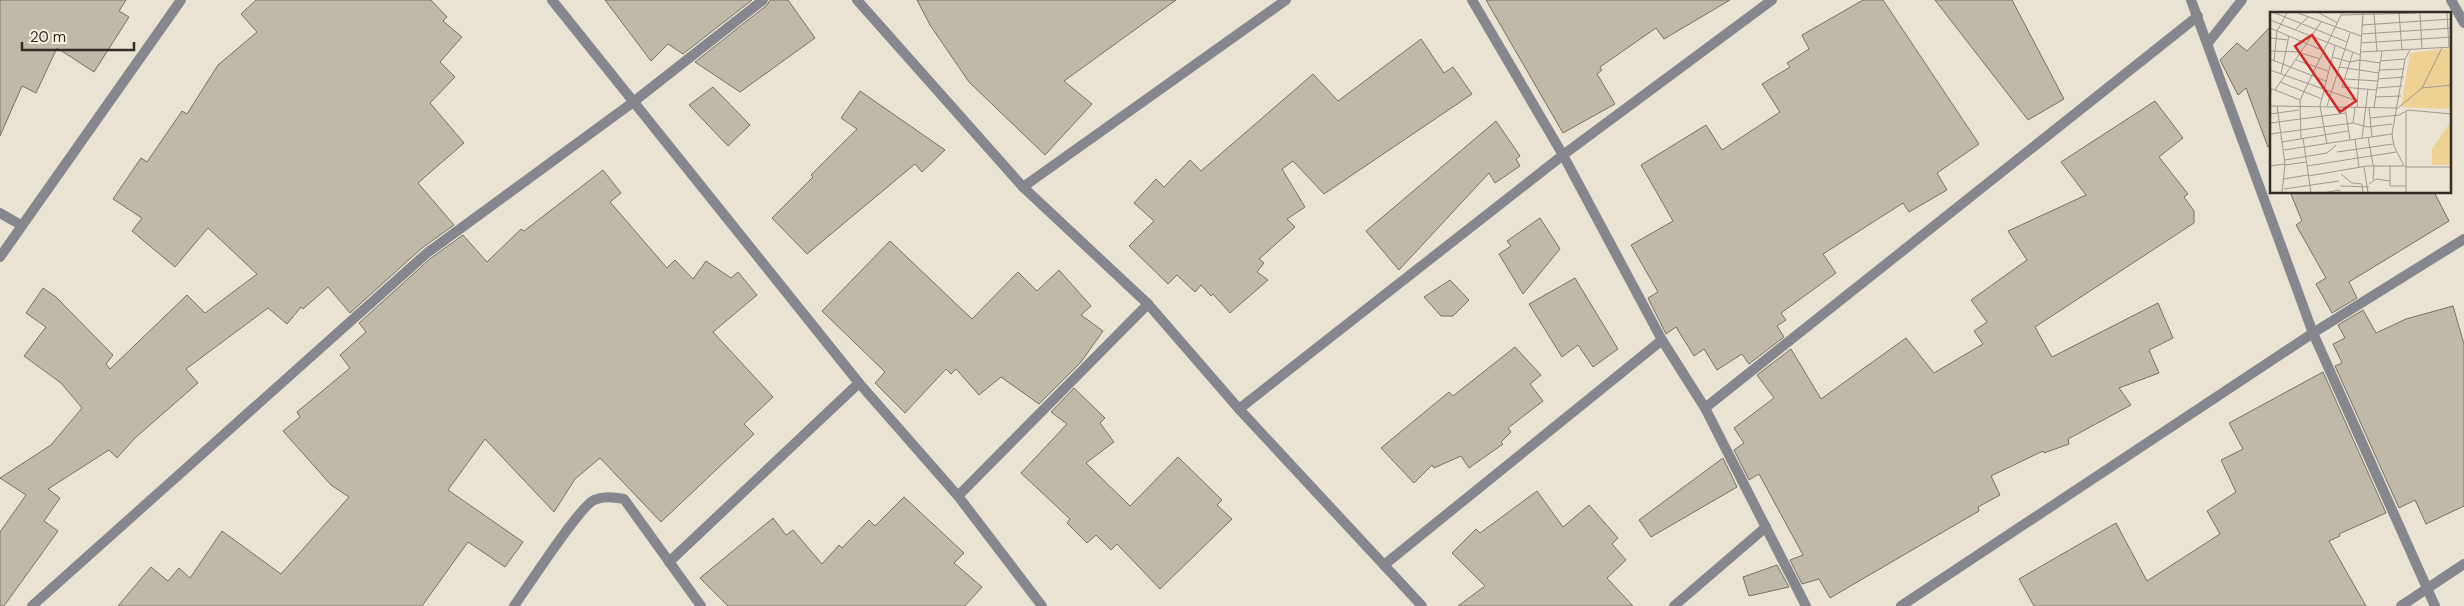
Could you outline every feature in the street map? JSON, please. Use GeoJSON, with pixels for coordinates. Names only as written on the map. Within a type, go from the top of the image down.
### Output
{"type":"FeatureCollection","features":[{"type":"Feature","properties":{"kind":"street"},"geometry":{"type":"LineString","coordinates":[[0,257],[181,0]]}},
{"type":"Feature","properties":{"kind":"street"},"geometry":{"type":"LineString","coordinates":[[552,0],[632,103],[859,383],[958,496],[1042,606]]}},
{"type":"Feature","properties":{"kind":"street"},"geometry":{"type":"LineString","coordinates":[[32,606],[427,253],[632,103],[763,0]]}},
{"type":"Feature","properties":{"kind":"street"},"geometry":{"type":"LineString","coordinates":[[857,0],[1023,188],[1148,304],[1239,409],[1422,606]]}},
{"type":"Feature","properties":{"kind":"street"},"geometry":{"type":"LineString","coordinates":[[1023,188],[1286,0]]}},
{"type":"Feature","properties":{"kind":"street"},"geometry":{"type":"LineString","coordinates":[[1472,0],[1563,155],[1662,340],[1706,408],[1806,606]]}},
{"type":"Feature","properties":{"kind":"street"},"geometry":{"type":"LineString","coordinates":[[1239,409],[1563,155],[1772,0]]}},
{"type":"Feature","properties":{"kind":"street"},"geometry":{"type":"LineString","coordinates":[[2192,0],[2313,333],[2435,606]]}},
{"type":"Feature","properties":{"kind":"street"},"geometry":{"type":"LineString","coordinates":[[2208,43],[2242,0]]}},
{"type":"Feature","properties":{"kind":"street"},"geometry":{"type":"LineString","coordinates":[[2451,0],[2464,23]]}},
{"type":"Feature","properties":{"kind":"street"},"geometry":{"type":"LineString","coordinates":[[1706,408],[2198,16]]}},
{"type":"Feature","properties":{"kind":"street"},"geometry":{"type":"LineString","coordinates":[[0,213],[21,225]]}},
{"type":"Feature","properties":{"kind":"street"},"geometry":{"type":"LineString","coordinates":[[1901,606],[2313,333],[2464,240]]}},
{"type":"Feature","properties":{"kind":"street"},"geometry":{"type":"LineString","coordinates":[[958,496],[1148,304]]}},
{"type":"Feature","properties":{"kind":"street"},"geometry":{"type":"LineString","coordinates":[[1384,565],[1662,340]]}},
{"type":"Feature","properties":{"kind":"street"},"geometry":{"type":"LineString","coordinates":[[669,562],[859,383]]}},
{"type":"Feature","properties":{"kind":"street"},"geometry":{"type":"LineString","coordinates":[[514,606],[571,526],[592,501],[611,496],[624,500],[701,606]]}},
{"type":"Feature","properties":{"kind":"street"},"geometry":{"type":"LineString","coordinates":[[1674,606],[1766,527]]}},
{"type":"Feature","properties":{"kind":"street"},"geometry":{"type":"LineString","coordinates":[[2401,606],[2464,564]]}},
{"type":"Feature","properties":{"kind":"building"},"geometry":{"type":"Polygon","coordinates":[[[0,0],[126,0],[119,11],[129,17],[94,72],[57,48],[36,93],[22,86],[0,136],[0,0]]]}},
{"type":"Feature","properties":{"kind":"building"},"geometry":{"type":"Polygon","coordinates":[[[256,0],[431,0],[447,17],[443,21],[462,37],[440,62],[455,77],[430,103],[464,143],[418,183],[454,225],[422,248],[350,313],[328,287],[303,309],[301,307],[287,324],[268,308],[186,369],[198,383],[135,438],[117,458],[109,450],[48,489],[60,498],[44,521],[58,531],[4,606],[0,606],[0,532],[26,495],[0,478],[51,445],[82,408],[61,383],[24,356],[46,327],[26,313],[43,288],[56,297],[113,355],[106,364],[110,369],[187,295],[205,313],[257,274],[208,228],[175,267],[132,231],[142,218],[113,199],[141,158],[147,162],[182,111],[187,114],[218,65],[257,32],[241,14],[256,0]]]}},
{"type":"Feature","properties":{"kind":"building"},"geometry":{"type":"Polygon","coordinates":[[[605,0],[752,0],[683,54],[668,44],[651,61],[605,0]]]}},
{"type":"Feature","properties":{"kind":"building"},"geometry":{"type":"Polygon","coordinates":[[[770,0],[788,0],[815,38],[740,92],[695,62],[767,5],[770,0]]]}},
{"type":"Feature","properties":{"kind":"building"},"geometry":{"type":"Polygon","coordinates":[[[917,0],[1176,0],[1064,81],[1092,104],[1045,155],[969,82],[930,25],[917,0]]]}},
{"type":"Feature","properties":{"kind":"building"},"geometry":{"type":"Polygon","coordinates":[[[1486,0],[1730,0],[1664,39],[1656,28],[1600,67],[1602,70],[1597,74],[1615,104],[1563,133],[1486,0]]]}},
{"type":"Feature","properties":{"kind":"building"},"geometry":{"type":"Polygon","coordinates":[[[1863,0],[1883,0],[1979,144],[1937,173],[1947,190],[1909,212],[1903,203],[1823,254],[1836,273],[1781,313],[1786,320],[1777,326],[1784,337],[1749,364],[1742,354],[1717,370],[1704,349],[1694,356],[1676,327],[1666,334],[1648,298],[1658,292],[1631,245],[1673,221],[1641,165],[1706,125],[1722,150],[1780,112],[1762,84],[1790,67],[1787,63],[1809,49],[1802,35],[1863,0]]]}},
{"type":"Feature","properties":{"kind":"building"},"geometry":{"type":"Polygon","coordinates":[[[1935,0],[2012,0],[2064,99],[2028,120],[1935,0]]]}},
{"type":"Feature","properties":{"kind":"building"},"geometry":{"type":"Polygon","coordinates":[[[2270,27],[2270,146],[2268,147],[2246,88],[2238,95],[2220,60],[2237,43],[2247,51],[2270,27]]]}},
{"type":"Feature","properties":{"kind":"building"},"geometry":{"type":"Polygon","coordinates":[[[1421,39],[1444,73],[1453,67],[1472,94],[1324,194],[1293,161],[1282,169],[1305,207],[1287,219],[1295,227],[1259,259],[1264,263],[1257,272],[1268,280],[1230,313],[1213,294],[1211,296],[1201,285],[1195,292],[1177,275],[1168,284],[1129,246],[1154,221],[1134,203],[1156,179],[1164,187],[1190,160],[1201,171],[1313,74],[1338,101],[1421,39]]]}},
{"type":"Feature","properties":{"kind":"building"},"geometry":{"type":"Polygon","coordinates":[[[713,87],[750,125],[728,146],[689,105],[713,87]]]}},
{"type":"Feature","properties":{"kind":"building"},"geometry":{"type":"Polygon","coordinates":[[[860,91],[945,150],[922,172],[915,164],[807,254],[772,218],[857,129],[841,118],[860,91]]]}},
{"type":"Feature","properties":{"kind":"building"},"geometry":{"type":"Polygon","coordinates":[[[2155,101],[2183,138],[2159,157],[2188,194],[2184,197],[2194,211],[2194,223],[2035,327],[2052,357],[2158,303],[2173,338],[2149,350],[2159,373],[2119,388],[2131,405],[2068,439],[2069,444],[2044,453],[2043,451],[1991,476],[2000,495],[1978,507],[1979,511],[1830,598],[1819,579],[1802,584],[1790,560],[1803,555],[1759,474],[1749,480],[1734,450],[1744,443],[1734,428],[1774,398],[1757,375],[1791,349],[1821,399],[1906,338],[1934,373],[1983,344],[1974,331],[1987,322],[1971,300],[2027,260],[2008,231],[2086,195],[2061,162],[2155,101]]]}},
{"type":"Feature","properties":{"kind":"building"},"geometry":{"type":"Polygon","coordinates":[[[1496,121],[1520,156],[1516,159],[1520,166],[1495,183],[1489,173],[1399,270],[1366,231],[1496,121]]]}},
{"type":"Feature","properties":{"kind":"building"},"geometry":{"type":"Polygon","coordinates":[[[603,170],[621,193],[610,202],[667,268],[675,260],[693,279],[706,261],[731,278],[738,272],[757,295],[713,332],[773,397],[744,424],[754,434],[661,522],[600,458],[575,479],[554,512],[485,439],[448,490],[523,542],[505,567],[468,542],[422,606],[118,606],[151,567],[168,581],[179,568],[190,578],[222,531],[281,574],[349,497],[331,485],[283,431],[300,417],[297,412],[350,368],[340,355],[366,332],[359,323],[431,258],[463,235],[487,262],[521,229],[524,231],[603,170]]]}},
{"type":"Feature","properties":{"kind":"building"},"geometry":{"type":"Polygon","coordinates":[[[2291,194],[2435,194],[2449,221],[2349,282],[2357,298],[2332,313],[2316,284],[2326,278],[2296,225],[2302,221],[2291,194]]]}},
{"type":"Feature","properties":{"kind":"building"},"geometry":{"type":"Polygon","coordinates":[[[1540,218],[1560,249],[1523,294],[1499,254],[1511,246],[1507,241],[1540,218]]]}},
{"type":"Feature","properties":{"kind":"building"},"geometry":{"type":"Polygon","coordinates":[[[890,241],[972,319],[1018,272],[1037,291],[1059,270],[1091,306],[1081,315],[1103,331],[1081,362],[1039,404],[1001,377],[979,395],[956,369],[951,374],[946,369],[905,413],[875,383],[885,372],[822,311],[890,241]]]}},
{"type":"Feature","properties":{"kind":"building"},"geometry":{"type":"Polygon","coordinates":[[[1575,278],[1618,349],[1593,367],[1578,345],[1562,357],[1529,304],[1575,278]]]}},
{"type":"Feature","properties":{"kind":"building"},"geometry":{"type":"Polygon","coordinates":[[[1450,280],[1469,300],[1453,316],[1441,316],[1424,297],[1450,280]]]}},
{"type":"Feature","properties":{"kind":"building"},"geometry":{"type":"Polygon","coordinates":[[[2453,306],[2464,344],[2464,506],[2426,524],[2415,500],[2399,508],[2335,366],[2342,363],[2333,344],[2345,338],[2338,325],[2363,310],[2376,333],[2406,319],[2453,306]]]}},
{"type":"Feature","properties":{"kind":"building"},"geometry":{"type":"Polygon","coordinates":[[[1515,347],[1541,375],[1530,384],[1543,401],[1508,428],[1511,432],[1501,442],[1503,444],[1469,468],[1461,456],[1434,468],[1432,465],[1414,483],[1381,448],[1449,392],[1453,396],[1515,347]]]}},
{"type":"Feature","properties":{"kind":"building"},"geometry":{"type":"Polygon","coordinates":[[[2323,372],[2386,513],[2339,534],[2340,536],[2329,541],[2366,606],[2034,606],[2019,579],[2116,523],[2147,581],[2220,534],[2207,511],[2236,492],[2221,460],[2243,449],[2229,423],[2323,372]]]}},
{"type":"Feature","properties":{"kind":"building"},"geometry":{"type":"Polygon","coordinates":[[[1074,388],[1105,418],[1100,423],[1114,442],[1086,463],[1130,506],[1178,457],[1222,500],[1217,505],[1232,519],[1160,589],[1117,544],[1111,550],[1096,535],[1087,543],[1067,523],[1070,519],[1021,473],[1067,424],[1051,412],[1074,388]]]}},
{"type":"Feature","properties":{"kind":"building"},"geometry":{"type":"Polygon","coordinates":[[[1723,458],[1737,487],[1651,537],[1639,520],[1723,458]]]}},
{"type":"Feature","properties":{"kind":"building"},"geometry":{"type":"Polygon","coordinates":[[[1537,491],[1563,527],[1589,505],[1618,538],[1612,544],[1626,560],[1607,578],[1633,606],[1458,606],[1485,586],[1452,553],[1476,529],[1480,533],[1537,491]]]}},
{"type":"Feature","properties":{"kind":"building"},"geometry":{"type":"Polygon","coordinates":[[[904,497],[964,553],[954,563],[982,587],[965,606],[728,606],[700,578],[773,518],[786,535],[793,530],[822,564],[839,545],[842,548],[869,520],[875,526],[904,497]]]}},
{"type":"Feature","properties":{"kind":"building"},"geometry":{"type":"Polygon","coordinates":[[[1777,565],[1789,587],[1749,596],[1743,577],[1777,565]]]}}]}
